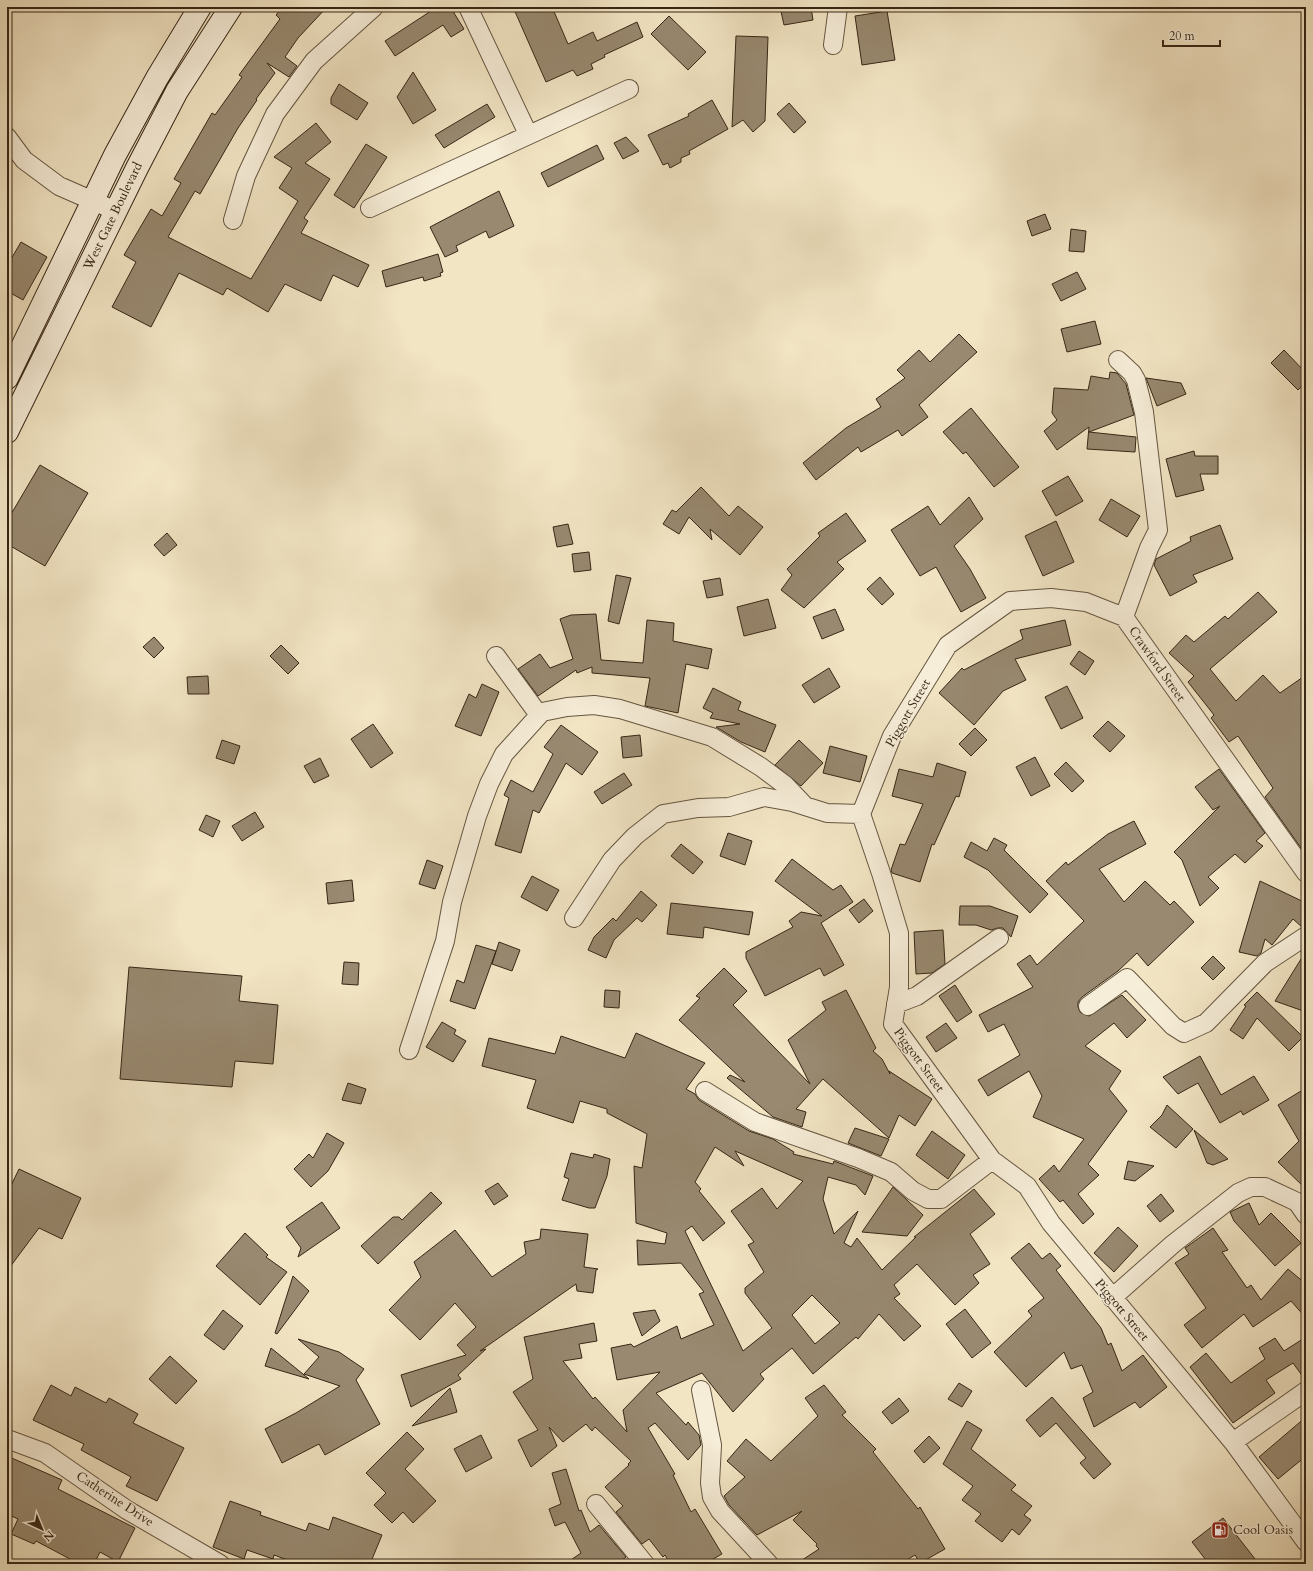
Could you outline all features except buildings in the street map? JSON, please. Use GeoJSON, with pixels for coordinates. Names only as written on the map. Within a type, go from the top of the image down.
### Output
{"type":"FeatureCollection","features":[{"type":"Feature","properties":{"kind":"street","name":"West Gate Boulevard"},"geometry":{"type":"LineString","coordinates":[[7,378],[115,155],[153,85],[200,7]]}},
{"type":"Feature","properties":{"kind":"street","name":"West Gate Boulevard"},"geometry":{"type":"LineString","coordinates":[[7,432],[177,91],[231,7]]}},
{"type":"Feature","properties":{"kind":"street"},"geometry":{"type":"LineString","coordinates":[[233,220],[246,176],[275,114],[314,61],[374,7]]}},
{"type":"Feature","properties":{"kind":"street"},"geometry":{"type":"LineString","coordinates":[[468,7],[528,134]]}},
{"type":"Feature","properties":{"kind":"street"},"geometry":{"type":"LineString","coordinates":[[833,45],[838,7]]}},
{"type":"Feature","properties":{"kind":"street"},"geometry":{"type":"LineString","coordinates":[[370,208],[528,134],[629,89]]}},
{"type":"Feature","properties":{"kind":"street"},"geometry":{"type":"LineString","coordinates":[[7,137],[24,160],[59,186],[92,202],[116,211]]}},
{"type":"Feature","properties":{"kind":"street","name":"Crawford Street"},"geometry":{"type":"LineString","coordinates":[[1118,360],[1132,373],[1136,380],[1144,412],[1158,530],[1149,548],[1124,617],[1306,873]]}},
{"type":"Feature","properties":{"kind":"street","name":"Piggott Street"},"geometry":{"type":"LineString","coordinates":[[1124,617],[1086,602],[1051,598],[1010,601],[948,645],[892,736],[861,814],[882,873],[899,933],[899,987],[893,1024],[992,1160],[1027,1186],[1051,1224],[1232,1442],[1306,1542]]}},
{"type":"Feature","properties":{"kind":"street"},"geometry":{"type":"LineString","coordinates":[[496,656],[539,715]]}},
{"type":"Feature","properties":{"kind":"street"},"geometry":{"type":"LineString","coordinates":[[409,1050],[446,941],[452,902],[477,816],[489,784],[504,754],[542,712],[566,707],[594,705],[620,709],[712,737],[761,767],[785,785],[805,806]]}},
{"type":"Feature","properties":{"kind":"street"},"geometry":{"type":"LineString","coordinates":[[574,918],[612,860],[635,836],[663,814],[698,808],[729,807],[764,797],[792,802],[827,813],[861,814]]}},
{"type":"Feature","properties":{"kind":"street"},"geometry":{"type":"LineString","coordinates":[[1088,1006],[1127,978],[1172,1026],[1184,1033],[1206,1024],[1265,963],[1306,936]]}},
{"type":"Feature","properties":{"kind":"street"},"geometry":{"type":"LineString","coordinates":[[896,1004],[917,996],[1000,938]]}},
{"type":"Feature","properties":{"kind":"street"},"geometry":{"type":"LineString","coordinates":[[705,1091],[755,1122],[858,1158],[891,1172],[913,1191],[928,1198],[941,1199],[992,1160]]}},
{"type":"Feature","properties":{"kind":"street"},"geometry":{"type":"LineString","coordinates":[[1112,1298],[1173,1244],[1238,1193],[1251,1187],[1265,1187],[1297,1202],[1306,1215]]}},
{"type":"Feature","properties":{"kind":"street"},"geometry":{"type":"LineString","coordinates":[[701,1390],[712,1445],[710,1483],[712,1497],[720,1511],[769,1564]]}},
{"type":"Feature","properties":{"kind":"street"},"geometry":{"type":"LineString","coordinates":[[1232,1442],[1306,1391]]}},
{"type":"Feature","properties":{"kind":"street","name":"Catherine Drive"},"geometry":{"type":"LineString","coordinates":[[7,1440],[45,1453],[127,1510],[220,1564]]}},
{"type":"Feature","properties":{"kind":"street"},"geometry":{"type":"LineString","coordinates":[[596,1504],[645,1564]]}},
{"type":"Feature","properties":{"kind":"place","name":"Cool Oasis"},"geometry":{"type":"Point","coordinates":[1220,1530]}}]}
